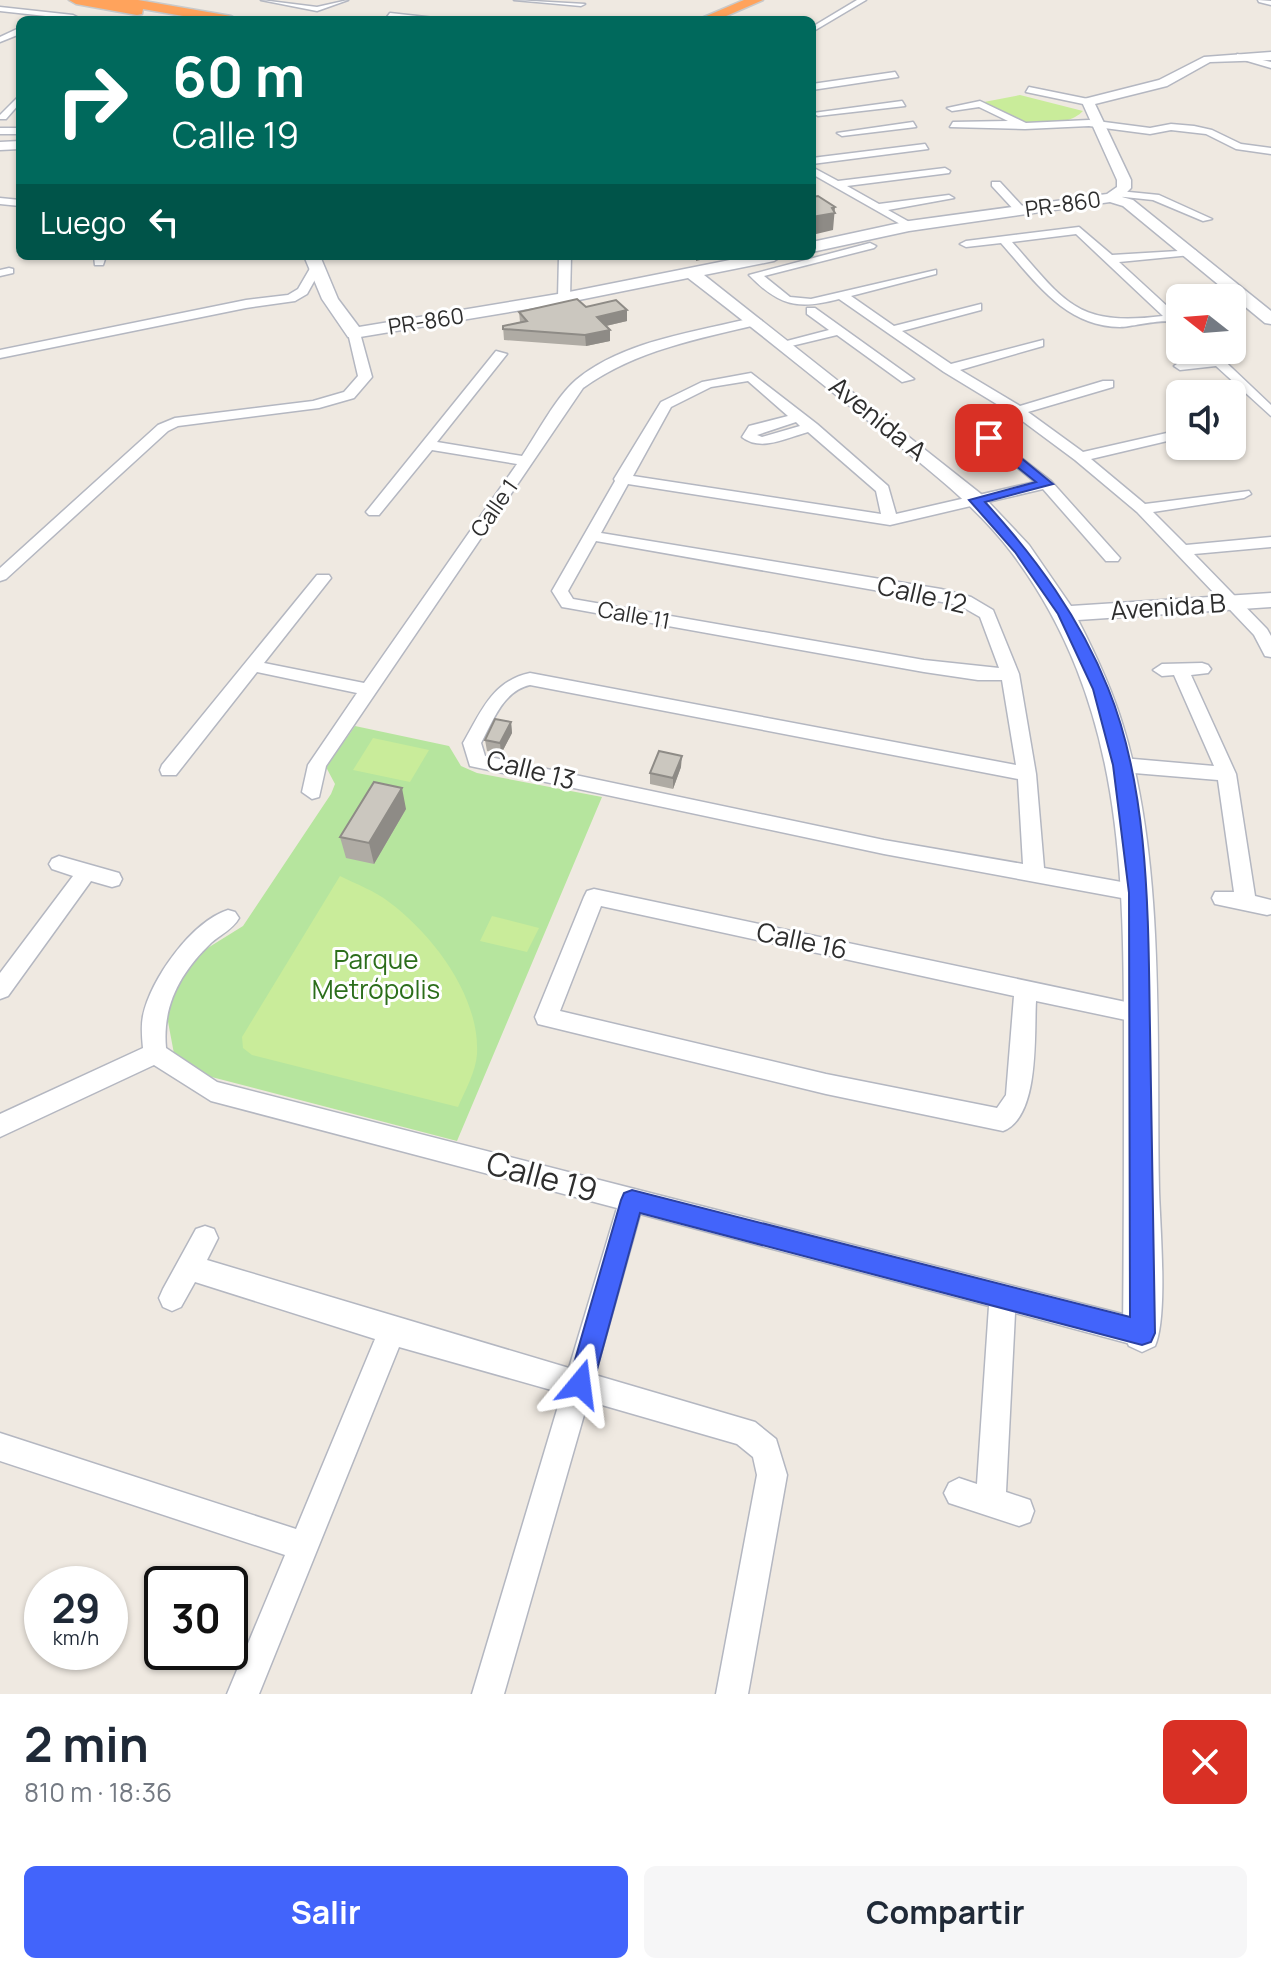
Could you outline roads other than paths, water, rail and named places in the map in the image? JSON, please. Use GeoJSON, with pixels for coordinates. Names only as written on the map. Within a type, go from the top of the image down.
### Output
{"type":"FeatureCollection","features":[{"type":"Feature","properties":{"kind":"highway"},"geometry":{"type":"LineString","coordinates":[[76,0],[170,16]]}},
{"type":"Feature","properties":{"kind":"highway"},"geometry":{"type":"LineString","coordinates":[[114,0],[208,16]]}},
{"type":"Feature","properties":{"kind":"highway"},"geometry":{"type":"LineString","coordinates":[[734,14],[759,1]]}},
{"type":"Feature","properties":{"kind":"street"},"geometry":{"type":"LineString","coordinates":[[258,8],[269,1],[317,9],[344,0]]}},
{"type":"Feature","properties":{"kind":"street"},"geometry":{"type":"LineString","coordinates":[[518,0],[583,2]]}},
{"type":"Feature","properties":{"kind":"street"},"geometry":{"type":"LineString","coordinates":[[816,28],[862,0]]}},
{"type":"Feature","properties":{"kind":"street"},"geometry":{"type":"LineString","coordinates":[[1262,0],[1271,3]]}},
{"type":"Feature","properties":{"kind":"street"},"geometry":{"type":"LineString","coordinates":[[571,12],[583,2]]}},
{"type":"Feature","properties":{"kind":"street"},"geometry":{"type":"LineString","coordinates":[[0,9],[64,16]]}},
{"type":"Feature","properties":{"kind":"street"},"geometry":{"type":"LineString","coordinates":[[0,16],[13,11]]}},
{"type":"Feature","properties":{"kind":"street"},"geometry":{"type":"LineString","coordinates":[[390,15],[399,16]]}},
{"type":"Feature","properties":{"kind":"street"},"geometry":{"type":"LineString","coordinates":[[1029,90],[1088,102],[1163,83],[1208,59],[1271,61]]}},
{"type":"Feature","properties":{"kind":"street"},"geometry":{"type":"LineString","coordinates":[[816,86],[895,75]]}},
{"type":"Feature","properties":{"kind":"street","name":"PR-860"},"geometry":{"type":"LineString","coordinates":[[816,246],[909,226],[1115,196],[1124,188],[1124,180],[1088,102]]}},
{"type":"Feature","properties":{"kind":"street"},"geometry":{"type":"LineString","coordinates":[[816,111],[902,104]]}},
{"type":"Feature","properties":{"kind":"street"},"geometry":{"type":"LineString","coordinates":[[952,108],[980,104],[1017,124]]}},
{"type":"Feature","properties":{"kind":"street"},"geometry":{"type":"LineString","coordinates":[[3,117],[16,107]]}},
{"type":"Feature","properties":{"kind":"street"},"geometry":{"type":"LineString","coordinates":[[816,112],[868,153]]}},
{"type":"Feature","properties":{"kind":"street"},"geometry":{"type":"LineString","coordinates":[[1160,129],[1182,117]]}},
{"type":"Feature","properties":{"kind":"street"},"geometry":{"type":"LineString","coordinates":[[842,133],[913,125]]}},
{"type":"Feature","properties":{"kind":"street"},"geometry":{"type":"LineString","coordinates":[[953,125],[1100,125],[1194,129],[1209,132],[1239,147],[1271,151]]}},
{"type":"Feature","properties":{"kind":"street"},"geometry":{"type":"LineString","coordinates":[[0,131],[12,144]]}},
{"type":"Feature","properties":{"kind":"street"},"geometry":{"type":"LineString","coordinates":[[816,166],[868,153],[925,147]]}},
{"type":"Feature","properties":{"kind":"street"},"geometry":{"type":"LineString","coordinates":[[816,169],[909,226]]}},
{"type":"Feature","properties":{"kind":"street"},"geometry":{"type":"LineString","coordinates":[[837,184],[945,171]]}},
{"type":"Feature","properties":{"kind":"street"},"geometry":{"type":"LineString","coordinates":[[996,184],[1020,210]]}},
{"type":"Feature","properties":{"kind":"street"},"geometry":{"type":"LineString","coordinates":[[1115,196],[1155,197],[1185,213],[1207,219]]}},
{"type":"Feature","properties":{"kind":"street"},"geometry":{"type":"LineString","coordinates":[[1115,196],[1191,252],[1271,319]]}},
{"type":"Feature","properties":{"kind":"street"},"geometry":{"type":"LineString","coordinates":[[877,208],[949,198]]}},
{"type":"Feature","properties":{"kind":"street"},"geometry":{"type":"LineString","coordinates":[[966,244],[1079,230],[1166,313]]}},
{"type":"Feature","properties":{"kind":"street"},"geometry":{"type":"LineString","coordinates":[[1004,239],[1066,307],[1081,318],[1111,324],[1166,322]]}},
{"type":"Feature","properties":{"kind":"street"},"geometry":{"type":"LineString","coordinates":[[816,260],[870,246]]}},
{"type":"Feature","properties":{"kind":"street"},"geometry":{"type":"LineString","coordinates":[[1109,259],[1191,252]]}},
{"type":"Feature","properties":{"kind":"street"},"geometry":{"type":"LineString","coordinates":[[564,298],[565,260]]}},
{"type":"Feature","properties":{"kind":"street","name":"PR-860"},"geometry":{"type":"LineString","coordinates":[[314,261],[330,299],[354,333],[564,298],[756,260]]}},
{"type":"Feature","properties":{"kind":"street"},"geometry":{"type":"LineString","coordinates":[[814,260],[755,275],[787,300],[800,303],[932,272]]}},
{"type":"Feature","properties":{"kind":"street"},"geometry":{"type":"LineString","coordinates":[[0,354],[246,304],[291,298],[303,291],[314,261]]}},
{"type":"Feature","properties":{"kind":"street","name":"Avenida A"},"geometry":{"type":"LineString","coordinates":[[693,274],[787,345],[976,500],[1021,549],[1065,614],[1101,689],[1122,765],[1138,893],[1142,1333]]}},
{"type":"Feature","properties":{"kind":"street"},"geometry":{"type":"LineString","coordinates":[[841,295],[949,369],[1018,411],[1080,457],[1142,509],[1261,633],[1271,652]]}},
{"type":"Feature","properties":{"kind":"street"},"geometry":{"type":"LineString","coordinates":[[892,330],[977,307]]}},
{"type":"Feature","properties":{"kind":"street"},"geometry":{"type":"LineString","coordinates":[[811,311],[907,379]]}},
{"type":"Feature","properties":{"kind":"street","name":"Calle 1"},"geometry":{"type":"LineString","coordinates":[[312,792],[317,765],[578,385],[601,366],[634,352],[756,321]]}},
{"type":"Feature","properties":{"kind":"street"},"geometry":{"type":"LineString","coordinates":[[787,345],[839,331]]}},
{"type":"Feature","properties":{"kind":"street"},"geometry":{"type":"LineString","coordinates":[[2,572],[163,428],[175,422],[314,405],[349,395],[365,377],[354,333]]}},
{"type":"Feature","properties":{"kind":"street"},"geometry":{"type":"LineString","coordinates":[[949,369],[1039,343]]}},
{"type":"Feature","properties":{"kind":"street"},"geometry":{"type":"LineString","coordinates":[[374,512],[501,354]]}},
{"type":"Feature","properties":{"kind":"street"},"geometry":{"type":"LineString","coordinates":[[1180,366],[1200,364]]}},
{"type":"Feature","properties":{"kind":"street"},"geometry":{"type":"LineString","coordinates":[[1221,364],[1271,412]]}},
{"type":"Feature","properties":{"kind":"street"},"geometry":{"type":"LineString","coordinates":[[890,383],[923,374]]}},
{"type":"Feature","properties":{"kind":"street","name":"Calle 11"},"geometry":{"type":"LineString","coordinates":[[799,417],[751,377],[686,391],[666,405],[621,479],[560,591],[568,603],[924,666],[978,674],[1010,674]]}},
{"type":"Feature","properties":{"kind":"street"},"geometry":{"type":"LineString","coordinates":[[1018,411],[1108,384]]}},
{"type":"Feature","properties":{"kind":"street"},"geometry":{"type":"LineString","coordinates":[[812,427],[762,441],[749,437],[754,429],[799,417],[812,427],[883,489],[890,520]]}},
{"type":"Feature","properties":{"kind":"street"},"geometry":{"type":"LineString","coordinates":[[952,428],[978,421],[1046,484],[1112,559]]}},
{"type":"Feature","properties":{"kind":"street"},"geometry":{"type":"LineString","coordinates":[[1080,457],[1166,437]]}},
{"type":"Feature","properties":{"kind":"street"},"geometry":{"type":"LineString","coordinates":[[429,445],[526,461]]}},
{"type":"Feature","properties":{"kind":"street"},"geometry":{"type":"LineString","coordinates":[[621,479],[890,520],[1046,484]]}},
{"type":"Feature","properties":{"kind":"street"},"geometry":{"type":"LineString","coordinates":[[1142,509],[1244,494]]}},
{"type":"Feature","properties":{"kind":"street","name":"Calle 12"},"geometry":{"type":"LineString","coordinates":[[592,536],[941,594],[965,601],[987,614],[1010,674],[1027,774],[1034,874]]}},
{"type":"Feature","properties":{"kind":"street"},"geometry":{"type":"LineString","coordinates":[[1181,551],[1216,544],[1231,547],[1271,542]]}},
{"type":"Feature","properties":{"kind":"street"},"geometry":{"type":"LineString","coordinates":[[169,770],[323,578]]}},
{"type":"Feature","properties":{"kind":"street","name":"Avenida B"},"geometry":{"type":"LineString","coordinates":[[1065,614],[1271,600]]}},
{"type":"Feature","properties":{"kind":"street"},"geometry":{"type":"LineString","coordinates":[[253,666],[368,690]]}},
{"type":"Feature","properties":{"kind":"street"},"geometry":{"type":"LineString","coordinates":[[1202,669],[1171,670],[1227,774],[1245,900]]}},
{"type":"Feature","properties":{"kind":"street","name":"Calle 13"},"geometry":{"type":"LineString","coordinates":[[1027,774],[530,679],[515,680],[504,688],[472,743],[477,761],[884,847],[1138,893]]}},
{"type":"Feature","properties":{"kind":"street"},"geometry":{"type":"LineString","coordinates":[[1122,765],[1227,774]]}},
{"type":"Feature","properties":{"kind":"street"},"geometry":{"type":"LineString","coordinates":[[59,864],[112,879]]}},
{"type":"Feature","properties":{"kind":"street"},"geometry":{"type":"LineString","coordinates":[[0,990],[86,873]]}},
{"type":"Feature","properties":{"kind":"street","name":"Calle 16"},"geometry":{"type":"LineString","coordinates":[[594,897],[1026,990],[1018,1097],[1003,1120],[826,1084],[546,1017],[594,897]]}},
{"type":"Feature","properties":{"kind":"street"},"geometry":{"type":"LineString","coordinates":[[1222,898],[1245,900],[1267,907]]}},
{"type":"Feature","properties":{"kind":"street"},"geometry":{"type":"LineString","coordinates":[[0,1126],[155,1053],[154,1017],[169,981],[203,935],[228,918]]}},
{"type":"Feature","properties":{"kind":"street"},"geometry":{"type":"LineString","coordinates":[[1026,990],[1140,1014]]}},
{"type":"Feature","properties":{"kind":"street","name":"Calle 19"},"geometry":{"type":"LineString","coordinates":[[155,1053],[211,1091],[1142,1333]]}},
{"type":"Feature","properties":{"kind":"street"},"geometry":{"type":"LineString","coordinates":[[488,1694],[632,1200]]}},
{"type":"Feature","properties":{"kind":"street"},"geometry":{"type":"LineString","coordinates":[[172,1298],[205,1238]]}},
{"type":"Feature","properties":{"kind":"street"},"geometry":{"type":"LineString","coordinates":[[189,1267],[392,1331],[745,1432],[766,1449],[772,1475],[732,1694]]}},
{"type":"Feature","properties":{"kind":"street"},"geometry":{"type":"LineString","coordinates":[[959,1493],[1005,1506],[1003,1296]]}},
{"type":"Feature","properties":{"kind":"street"},"geometry":{"type":"LineString","coordinates":[[243,1694],[392,1331]]}},
{"type":"Feature","properties":{"kind":"street"},"geometry":{"type":"LineString","coordinates":[[0,1447],[303,1546]]}},
{"type":"Feature","properties":{"kind":"park label","name":"Parque Metrópolis"},"geometry":{"type":"Point","coordinates":[376,975]}}]}
